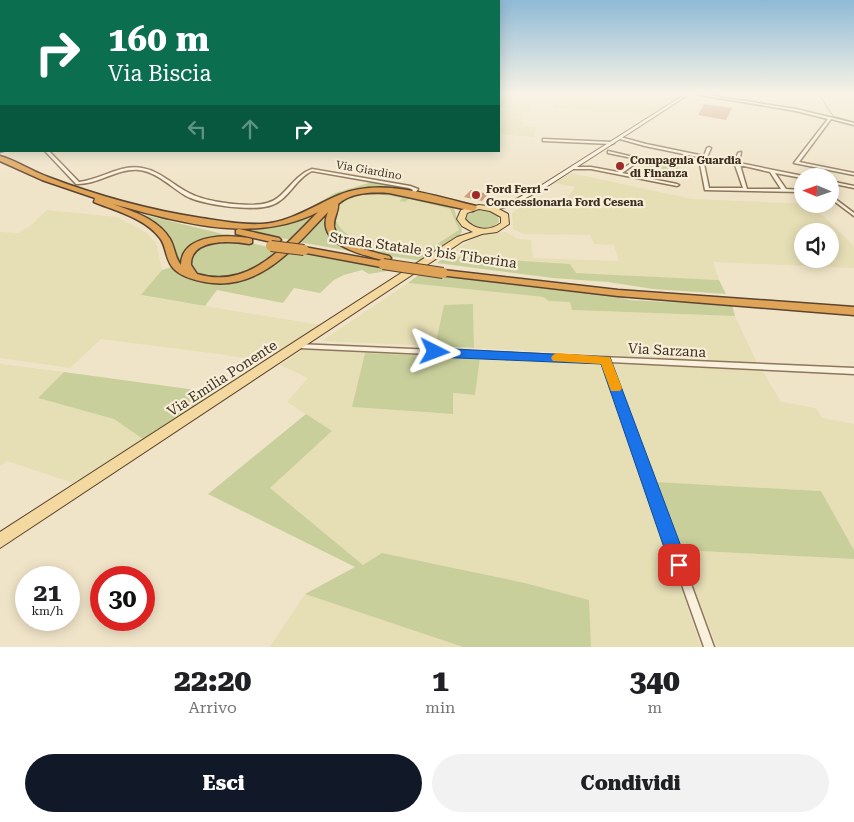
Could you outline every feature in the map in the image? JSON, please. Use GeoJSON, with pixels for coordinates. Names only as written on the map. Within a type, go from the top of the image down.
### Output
{"type":"FeatureCollection","features":[{"type":"Feature","properties":{"kind":"highway"},"geometry":{"type":"LineString","coordinates":[[0,158],[75,188],[273,243]]}},
{"type":"Feature","properties":{"kind":"highway"},"geometry":{"type":"LineString","coordinates":[[0,162],[148,222],[165,238],[174,263],[179,269],[192,276],[219,280],[236,279],[270,265],[282,256],[325,210],[341,197]]}},
{"type":"Feature","properties":{"kind":"highway"},"geometry":{"type":"LineString","coordinates":[[180,218],[239,227],[272,225],[306,215],[341,197],[364,190],[411,195],[456,205],[468,210]]}},
{"type":"Feature","properties":{"kind":"highway"},"geometry":{"type":"LineString","coordinates":[[341,197],[332,210],[329,224],[337,238],[362,252],[385,261]]}},
{"type":"Feature","properties":{"kind":"highway"},"geometry":{"type":"LineString","coordinates":[[97,200],[166,219],[273,243]]}},
{"type":"Feature","properties":{"kind":"highway"},"geometry":{"type":"LineString","coordinates":[[192,276],[186,265],[186,259],[191,251],[210,241],[238,239],[273,243]]}},
{"type":"Feature","properties":{"kind":"highway","name":"Strada Statale 3 bis Tiberina"},"geometry":{"type":"LineString","coordinates":[[273,243],[444,271],[618,293],[854,311]]}},
{"type":"Feature","properties":{"kind":"highway","name":"Strada Statale 3 bis Tiberina"},"geometry":{"type":"LineString","coordinates":[[444,271],[617,288],[854,306]]}},
{"type":"Feature","properties":{"kind":"main road"},"geometry":{"type":"LineString","coordinates":[[482,231],[468,227],[461,219],[468,210],[492,209],[510,204],[581,164],[642,123]]}},
{"type":"Feature","properties":{"kind":"main road"},"geometry":{"type":"LineString","coordinates":[[492,209],[503,214],[510,204]]}},
{"type":"Feature","properties":{"kind":"main road","name":"Via Emilia Ponente"},"geometry":{"type":"LineString","coordinates":[[0,542],[460,240],[482,231],[495,230],[502,227],[506,221],[503,214]]}},
{"type":"Feature","properties":{"kind":"main road","name":"Via Emilia Ponente"},"geometry":{"type":"LineString","coordinates":[[460,240],[468,227]]}},
{"type":"Feature","properties":{"kind":"street"},"geometry":{"type":"LineString","coordinates":[[826,123],[796,163],[854,174]]}},
{"type":"Feature","properties":{"kind":"street"},"geometry":{"type":"LineString","coordinates":[[629,132],[630,140]]}},
{"type":"Feature","properties":{"kind":"street"},"geometry":{"type":"LineString","coordinates":[[544,140],[630,140],[645,145],[794,175]]}},
{"type":"Feature","properties":{"kind":"street"},"geometry":{"type":"LineString","coordinates":[[708,148],[702,164],[707,188],[794,191]]}},
{"type":"Feature","properties":{"kind":"street","name":"Via Giardino"},"geometry":{"type":"LineString","coordinates":[[48,152],[78,183],[88,182],[132,169],[142,169],[189,195],[211,203],[269,204],[275,202],[302,173],[312,170],[416,189],[411,195]]}},
{"type":"Feature","properties":{"kind":"street"},"geometry":{"type":"LineString","coordinates":[[608,152],[640,159],[619,173]]}},
{"type":"Feature","properties":{"kind":"street"},"geometry":{"type":"LineString","coordinates":[[740,153],[737,164],[745,189]]}},
{"type":"Feature","properties":{"kind":"street"},"geometry":{"type":"LineString","coordinates":[[587,160],[594,168]]}},
{"type":"Feature","properties":{"kind":"street"},"geometry":{"type":"LineString","coordinates":[[581,164],[677,185]]}},
{"type":"Feature","properties":{"kind":"street"},"geometry":{"type":"LineString","coordinates":[[574,168],[594,168]]}},
{"type":"Feature","properties":{"kind":"street"},"geometry":{"type":"LineString","coordinates":[[771,170],[784,190]]}},
{"type":"Feature","properties":{"kind":"street"},"geometry":{"type":"LineString","coordinates":[[839,184],[854,187]]}},
{"type":"Feature","properties":{"kind":"street"},"geometry":{"type":"LineString","coordinates":[[839,203],[854,215]]}},
{"type":"Feature","properties":{"kind":"street","name":"Via Sarzana"},"geometry":{"type":"LineString","coordinates":[[299,346],[854,371]]}},
{"type":"Feature","properties":{"kind":"street"},"geometry":{"type":"LineString","coordinates":[[606,360],[709,647]]}},
{"type":"Feature","properties":{"kind":"shaded area"},"geometry":{"type":"Polygon","coordinates":[[[500,123],[522,123],[522,126],[536,127],[534,137],[500,134],[500,123]]]}},
{"type":"Feature","properties":{"kind":"shaded area"},"geometry":{"type":"Polygon","coordinates":[[[571,173],[692,199],[794,203],[794,213],[820,213],[830,223],[794,223],[794,265],[713,262],[719,280],[576,273],[570,264],[446,256],[478,235],[506,232],[518,239],[531,240],[533,258],[619,261],[614,245],[594,244],[590,235],[524,234],[513,229],[512,213],[533,199],[566,200],[575,187],[555,183],[571,173]]]}},
{"type":"Feature","properties":{"kind":"shaded area"},"geometry":{"type":"Polygon","coordinates":[[[365,194],[403,198],[450,209],[459,230],[423,253],[367,243],[344,233],[339,227],[335,215],[342,203],[349,198],[365,194]]]}},
{"type":"Feature","properties":{"kind":"shaded area"},"geometry":{"type":"Polygon","coordinates":[[[47,210],[117,217],[147,233],[156,243],[162,270],[142,296],[321,325],[266,362],[101,339],[70,368],[0,358],[0,232],[18,233],[30,226],[47,210]]]}},
{"type":"Feature","properties":{"kind":"shaded area"},"geometry":{"type":"Polygon","coordinates":[[[839,231],[854,246],[854,268],[839,267],[839,231]]]}},
{"type":"Feature","properties":{"kind":"shaded area"},"geometry":{"type":"Polygon","coordinates":[[[408,283],[543,297],[549,301],[570,302],[572,310],[735,316],[757,363],[474,348],[473,305],[444,305],[435,346],[322,341],[408,283]]]}},
{"type":"Feature","properties":{"kind":"shaded area"},"geometry":{"type":"Polygon","coordinates":[[[304,349],[365,353],[352,407],[453,414],[453,393],[475,394],[480,358],[603,362],[701,647],[591,647],[588,600],[525,583],[382,553],[363,565],[270,488],[332,431],[287,402],[308,378],[280,365],[304,349]]]}},
{"type":"Feature","properties":{"kind":"shaded area"},"geometry":{"type":"Polygon","coordinates":[[[0,364],[64,372],[38,398],[114,419],[143,439],[73,483],[7,461],[0,466],[0,364]]]}},
{"type":"Feature","properties":{"kind":"shaded area"},"geometry":{"type":"Polygon","coordinates":[[[610,364],[762,370],[781,402],[816,408],[822,418],[854,424],[854,550],[821,491],[655,482],[610,364]]]}},
{"type":"Feature","properties":{"kind":"shaded area"},"geometry":{"type":"Polygon","coordinates":[[[680,550],[854,559],[854,647],[717,647],[680,550]]]}},
{"type":"Feature","properties":{"kind":"shaded area"},"geometry":{"type":"Polygon","coordinates":[[[305,594],[463,647],[270,647],[305,594]]]}},
{"type":"Feature","properties":{"kind":"green space"},"geometry":{"type":"Polygon","coordinates":[[[665,156],[677,159],[680,175],[670,165],[676,173],[664,171],[660,168],[640,166],[648,162],[663,164],[665,156]]]}},
{"type":"Feature","properties":{"kind":"green space"},"geometry":{"type":"Polygon","coordinates":[[[372,182],[409,189],[407,191],[378,188],[355,190],[334,197],[309,212],[306,210],[335,193],[372,182]]]}},
{"type":"Feature","properties":{"kind":"green space"},"geometry":{"type":"Polygon","coordinates":[[[381,192],[453,208],[462,231],[460,235],[424,261],[388,256],[364,250],[343,239],[333,231],[334,211],[341,200],[361,193],[381,192]],[[365,194],[356,197],[341,203],[336,210],[335,215],[339,225],[358,240],[385,247],[423,253],[459,230],[450,209],[409,199],[405,202],[400,201],[402,198],[365,194]]]}},
{"type":"Feature","properties":{"kind":"green space"},"geometry":{"type":"Polygon","coordinates":[[[332,206],[327,215],[326,223],[329,235],[340,244],[356,252],[298,242],[332,206]]]}},
{"type":"Feature","properties":{"kind":"green space"},"geometry":{"type":"Polygon","coordinates":[[[322,208],[291,240],[231,228],[256,228],[289,222],[322,208]]]}},
{"type":"Feature","properties":{"kind":"green space"},"geometry":{"type":"Polygon","coordinates":[[[478,210],[489,211],[498,215],[499,222],[486,228],[472,225],[465,219],[465,216],[478,210]]]}},
{"type":"Feature","properties":{"kind":"green space"},"geometry":{"type":"Polygon","coordinates":[[[139,215],[231,236],[217,237],[193,246],[181,268],[173,248],[139,215]]]}},
{"type":"Feature","properties":{"kind":"green space"},"geometry":{"type":"Polygon","coordinates":[[[237,240],[282,250],[267,263],[236,275],[211,277],[200,274],[193,268],[190,258],[199,248],[211,243],[237,240]]]}},
{"type":"Feature","properties":{"kind":"green space"},"geometry":{"type":"Polygon","coordinates":[[[290,251],[406,270],[402,273],[387,271],[369,274],[362,270],[334,280],[320,293],[294,288],[283,303],[217,290],[205,306],[141,295],[162,270],[172,267],[191,279],[202,282],[237,281],[262,272],[290,251]]]}},
{"type":"Feature","properties":{"kind":"green space"},"geometry":{"type":"Polygon","coordinates":[[[446,256],[570,264],[576,273],[719,280],[726,294],[653,289],[608,282],[553,278],[437,263],[446,256]]]}},
{"type":"Feature","properties":{"kind":"green space"},"geometry":{"type":"Polygon","coordinates":[[[421,273],[613,295],[629,300],[732,305],[735,316],[572,310],[570,302],[549,301],[543,297],[408,283],[421,273]]]}},
{"type":"Feature","properties":{"kind":"green space"},"geometry":{"type":"Polygon","coordinates":[[[473,304],[474,348],[435,346],[444,305],[473,304]]]}},
{"type":"Feature","properties":{"kind":"green space"},"geometry":{"type":"Polygon","coordinates":[[[365,353],[480,358],[475,395],[453,393],[453,414],[352,407],[365,353]]]}},
{"type":"Feature","properties":{"kind":"green space"},"geometry":{"type":"Polygon","coordinates":[[[64,372],[218,393],[143,439],[114,419],[38,398],[64,372]]]}},
{"type":"Feature","properties":{"kind":"green space"},"geometry":{"type":"Polygon","coordinates":[[[306,414],[332,431],[270,488],[363,565],[382,553],[525,583],[589,600],[591,647],[463,647],[305,594],[355,567],[208,494],[306,414]]]}},
{"type":"Feature","properties":{"kind":"green space"},"geometry":{"type":"Polygon","coordinates":[[[655,482],[821,491],[854,550],[854,559],[680,550],[655,482]]]}},
{"type":"Feature","properties":{"kind":"building","name":"Ford Ferri - Concessionaria Ford Cesena"},"geometry":{"type":"Polygon","coordinates":[[[471,190],[488,194],[482,201],[464,197],[471,190]]]}},
{"type":"Feature","properties":{"kind":"slow traffic"},"geometry":{"type":"LineString","coordinates":[[557,358],[606,360],[615,388]]}},
{"type":"Feature","properties":{"kind":"place","name":"Compagnia Guardia di Finanza"},"geometry":{"type":"Point","coordinates":[620,166]}},
{"type":"Feature","properties":{"kind":"place","name":"Ford Ferri - Concessionaria Ford Cesena"},"geometry":{"type":"Point","coordinates":[476,195]}},
{"type":"Feature","properties":{"kind":"route"},"geometry":{"type":"LineString","coordinates":[[435,352],[606,360],[679,565]]}}]}
